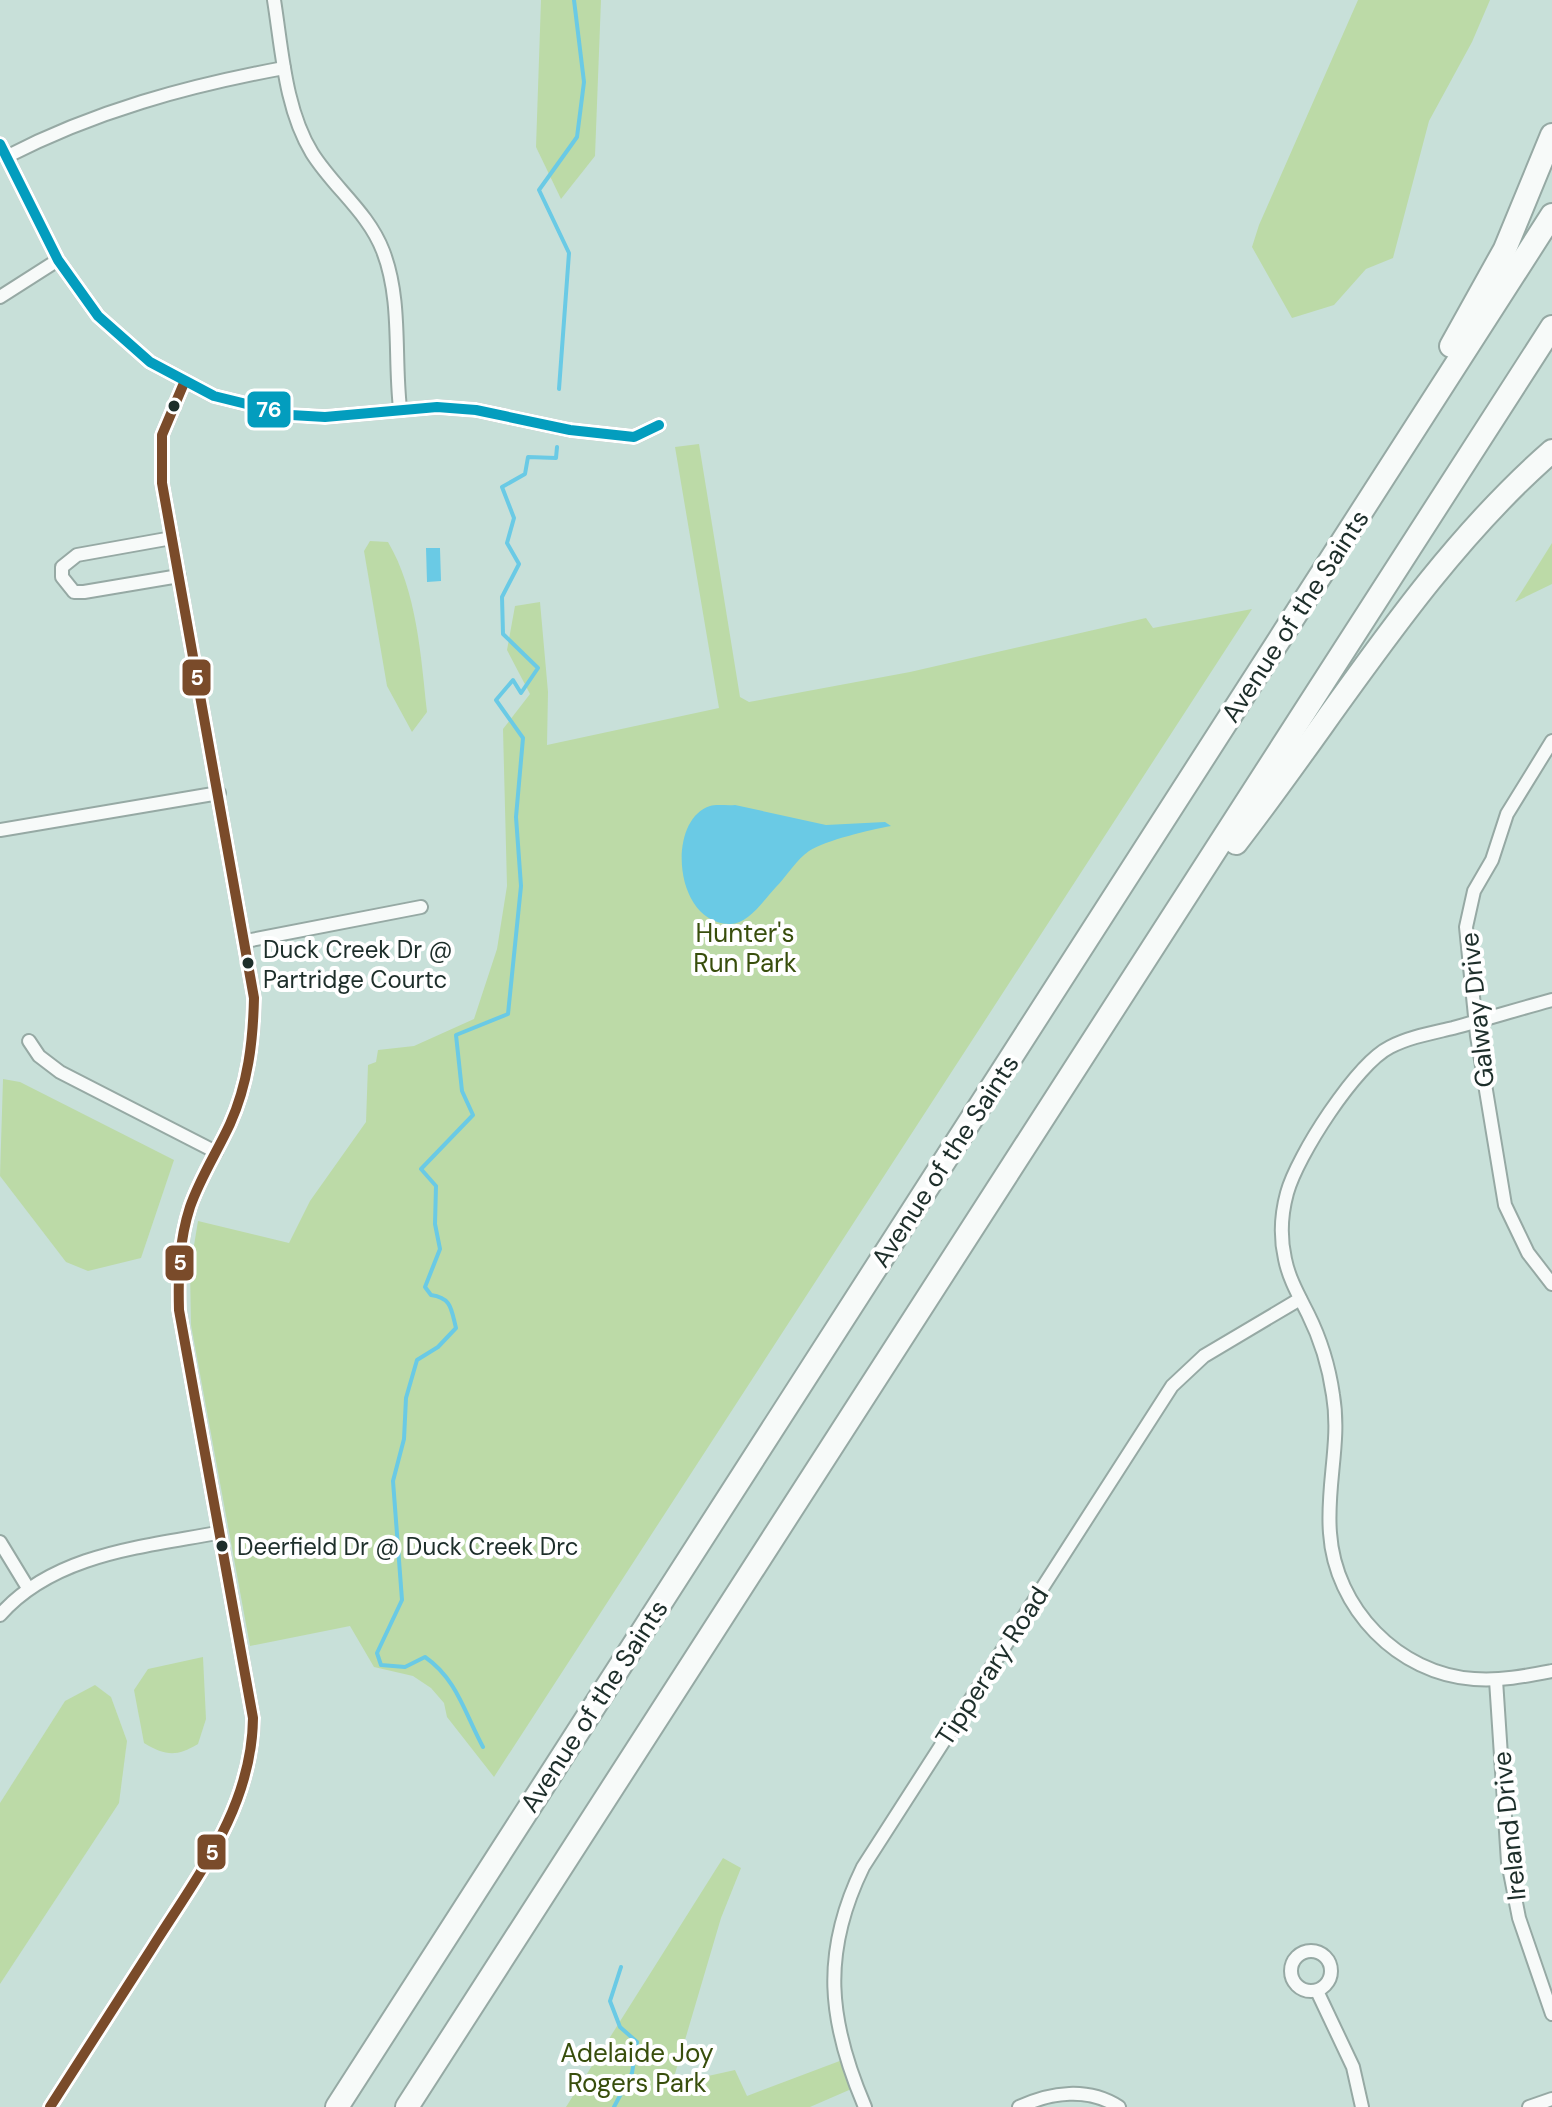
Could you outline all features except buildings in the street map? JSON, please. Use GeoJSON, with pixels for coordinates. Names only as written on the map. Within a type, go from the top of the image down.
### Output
{"type":"FeatureCollection","features":[{"type":"Feature","properties":{"kind":"highway"},"geometry":{"type":"LineString","coordinates":[[1191,777],[1490,278],[1522,214],[1552,135]]}},
{"type":"Feature","properties":{"kind":"highway","name":"Avenue of the Saints"},"geometry":{"type":"LineString","coordinates":[[337,2107],[1552,215]]}},
{"type":"Feature","properties":{"kind":"highway"},"geometry":{"type":"LineString","coordinates":[[407,2107],[1552,327]]}},
{"type":"Feature","properties":{"kind":"highway"},"geometry":{"type":"LineString","coordinates":[[1139,971],[1430,583],[1509,492],[1552,451]]}},
{"type":"Feature","properties":{"kind":"street"},"geometry":{"type":"LineString","coordinates":[[274,0],[284,68],[310,150],[357,207],[382,249],[393,292],[400,408]]}},
{"type":"Feature","properties":{"kind":"street"},"geometry":{"type":"LineString","coordinates":[[6,157],[138,101],[186,87],[284,68]]}},
{"type":"Feature","properties":{"kind":"street"},"geometry":{"type":"LineString","coordinates":[[0,144],[58,260],[83,297],[122,340],[184,383],[247,407],[291,415],[359,415],[400,408],[476,410],[570,430],[634,437],[659,425]]}},
{"type":"Feature","properties":{"kind":"street"},"geometry":{"type":"LineString","coordinates":[[0,297],[58,260]]}},
{"type":"Feature","properties":{"kind":"street"},"geometry":{"type":"LineString","coordinates":[[50,2107],[219,1842],[241,1793],[253,1740],[253,1718],[182,1336],[178,1273],[190,1208],[241,1094],[250,1057],[254,998],[160,459],[169,411],[184,383]]}},
{"type":"Feature","properties":{"kind":"street"},"geometry":{"type":"LineString","coordinates":[[172,538],[77,555],[62,567],[62,577],[74,592],[84,592],[179,576]]}},
{"type":"Feature","properties":{"kind":"street","name":"Galway Drive"},"geometry":{"type":"LineString","coordinates":[[1552,741],[1507,814],[1492,860],[1468,908],[1466,945],[1505,1205],[1528,1253],[1552,1284]]}},
{"type":"Feature","properties":{"kind":"street"},"geometry":{"type":"LineString","coordinates":[[0,830],[219,793]]}},
{"type":"Feature","properties":{"kind":"street"},"geometry":{"type":"LineString","coordinates":[[246,941],[421,907]]}},
{"type":"Feature","properties":{"kind":"street"},"geometry":{"type":"LineString","coordinates":[[1552,1000],[1402,1042],[1371,1060],[1354,1078],[1303,1158],[1287,1191],[1282,1237],[1285,1261],[1323,1350],[1331,1377],[1337,1447],[1330,1534],[1340,1580],[1352,1603],[1382,1640],[1412,1660],[1446,1675],[1496,1680],[1552,1671]]}},
{"type":"Feature","properties":{"kind":"street"},"geometry":{"type":"LineString","coordinates":[[29,1041],[39,1056],[60,1072],[216,1152]]}},
{"type":"Feature","properties":{"kind":"street","name":"Tipperary Road"},"geometry":{"type":"LineString","coordinates":[[865,2107],[844,2056],[833,1998],[837,1939],[863,1867],[1172,1386],[1204,1356],[1300,1299]]}},
{"type":"Feature","properties":{"kind":"street"},"geometry":{"type":"LineString","coordinates":[[0,1615],[28,1588],[86,1560],[217,1533]]}},
{"type":"Feature","properties":{"kind":"street"},"geometry":{"type":"LineString","coordinates":[[0,1542],[28,1588]]}},
{"type":"Feature","properties":{"kind":"street","name":"Ireland Drive"},"geometry":{"type":"LineString","coordinates":[[1496,1680],[1508,1862],[1519,1918],[1552,2014]]}},
{"type":"Feature","properties":{"kind":"street"},"geometry":{"type":"LineString","coordinates":[[1317,1991],[1353,2067],[1362,2107]]}},
{"type":"Feature","properties":{"kind":"street"},"geometry":{"type":"LineString","coordinates":[[1019,2107],[1046,2097],[1077,2094],[1098,2097],[1119,2107]]}},
{"type":"Feature","properties":{"kind":"street"},"geometry":{"type":"LineString","coordinates":[[1529,2107],[1552,2099]]}},
{"type":"Feature","properties":{"kind":"green space"},"geometry":{"type":"Polygon","coordinates":[[[541,0],[601,0],[595,156],[561,199],[536,147],[541,0]]]}},
{"type":"Feature","properties":{"kind":"green space"},"geometry":{"type":"Polygon","coordinates":[[[1358,0],[1490,0],[1472,42],[1429,121],[1393,258],[1366,269],[1334,305],[1292,318],[1252,247],[1358,0]]]}},
{"type":"Feature","properties":{"kind":"green space","name":"Hunter's Run Park"},"geometry":{"type":"Polygon","coordinates":[[[699,444],[740,697],[749,702],[910,672],[1146,618],[1153,628],[1252,609],[494,1777],[447,1717],[444,1703],[431,1688],[413,1676],[374,1667],[350,1626],[250,1646],[191,1325],[190,1270],[198,1221],[289,1243],[310,1201],[366,1122],[368,1065],[376,1062],[378,1050],[414,1046],[474,1019],[497,949],[507,886],[503,729],[530,694],[507,650],[515,606],[540,602],[548,692],[547,745],[719,708],[675,447],[699,444]]]}},
{"type":"Feature","properties":{"kind":"green space"},"geometry":{"type":"Polygon","coordinates":[[[370,541],[388,542],[412,603],[427,712],[412,732],[387,686],[364,551],[370,541]]]}},
{"type":"Feature","properties":{"kind":"green space"},"geometry":{"type":"Polygon","coordinates":[[[1552,543],[1552,584],[1515,602],[1552,543]]]}},
{"type":"Feature","properties":{"kind":"green space"},"geometry":{"type":"Polygon","coordinates":[[[3,1079],[20,1082],[174,1160],[141,1258],[88,1271],[66,1262],[0,1176],[3,1079]]]}},
{"type":"Feature","properties":{"kind":"green space"},"geometry":{"type":"Polygon","coordinates":[[[203,1657],[206,1719],[198,1744],[171,1753],[144,1743],[134,1690],[148,1669],[203,1657]]]}},
{"type":"Feature","properties":{"kind":"green space"},"geometry":{"type":"Polygon","coordinates":[[[95,1685],[111,1697],[127,1741],[119,1803],[0,1984],[0,1803],[65,1701],[95,1685]]]}},
{"type":"Feature","properties":{"kind":"green space","name":"Adelaide Joy Rogers Park"},"geometry":{"type":"Polygon","coordinates":[[[723,1858],[741,1868],[721,1918],[672,2084],[735,2070],[747,2096],[845,2059],[856,2087],[810,2107],[566,2107],[723,1858]]]}},
{"type":"Feature","properties":{"kind":"water"},"geometry":{"type":"Polygon","coordinates":[[[426,548],[440,548],[441,581],[427,582],[426,548]]]}},
{"type":"Feature","properties":{"kind":"water"},"geometry":{"type":"Polygon","coordinates":[[[735,805],[826,825],[885,822],[891,826],[837,839],[809,851],[755,911],[743,921],[729,924],[711,919],[697,907],[687,890],[682,870],[682,849],[687,830],[696,815],[710,806],[735,805]]]}},
{"type":"Feature","properties":{"kind":"waterway"},"geometry":{"type":"LineString","coordinates":[[559,389],[569,253],[539,190],[577,137],[584,82],[574,0]]}},
{"type":"Feature","properties":{"kind":"waterway"},"geometry":{"type":"LineString","coordinates":[[483,1747],[453,1686],[436,1666],[425,1657],[405,1667],[381,1665],[377,1653],[402,1600],[393,1481],[404,1439],[406,1398],[417,1360],[438,1347],[456,1328],[447,1302],[431,1295],[425,1287],[440,1249],[435,1224],[436,1186],[421,1169],[473,1115],[462,1091],[456,1035],[508,1014],[521,886],[516,817],[523,738],[496,700],[513,680],[521,693],[538,668],[503,634],[502,597],[519,564],[507,543],[514,518],[502,487],[525,474],[528,457],[556,458],[557,447]]}},
{"type":"Feature","properties":{"kind":"waterway"},"geometry":{"type":"LineString","coordinates":[[614,2107],[632,2073],[637,2042],[620,2027],[610,2001],[621,1967]]}},
{"type":"Feature","properties":{"kind":"transit line","name":"76"},"geometry":{"type":"LineString","coordinates":[[0,144],[58,260],[98,316],[150,362],[214,396],[291,415],[325,417],[437,407],[476,410],[570,430],[634,437],[659,425]]}},
{"type":"Feature","properties":{"kind":"transit line","name":"5"},"geometry":{"type":"LineString","coordinates":[[50,2107],[219,1839],[243,1781],[253,1718],[179,1310],[180,1258],[186,1220],[241,1094],[251,1047],[254,998],[162,483],[162,435],[184,383]]}},
{"type":"Feature","properties":{"kind":"place","name":"Duck Creek Dr @ Partridge Courtc"},"geometry":{"type":"Point","coordinates":[248,963]}},
{"type":"Feature","properties":{"kind":"place","name":"Deerfield Dr @ Duck Creek Drc"},"geometry":{"type":"Point","coordinates":[222,1546]}}]}
